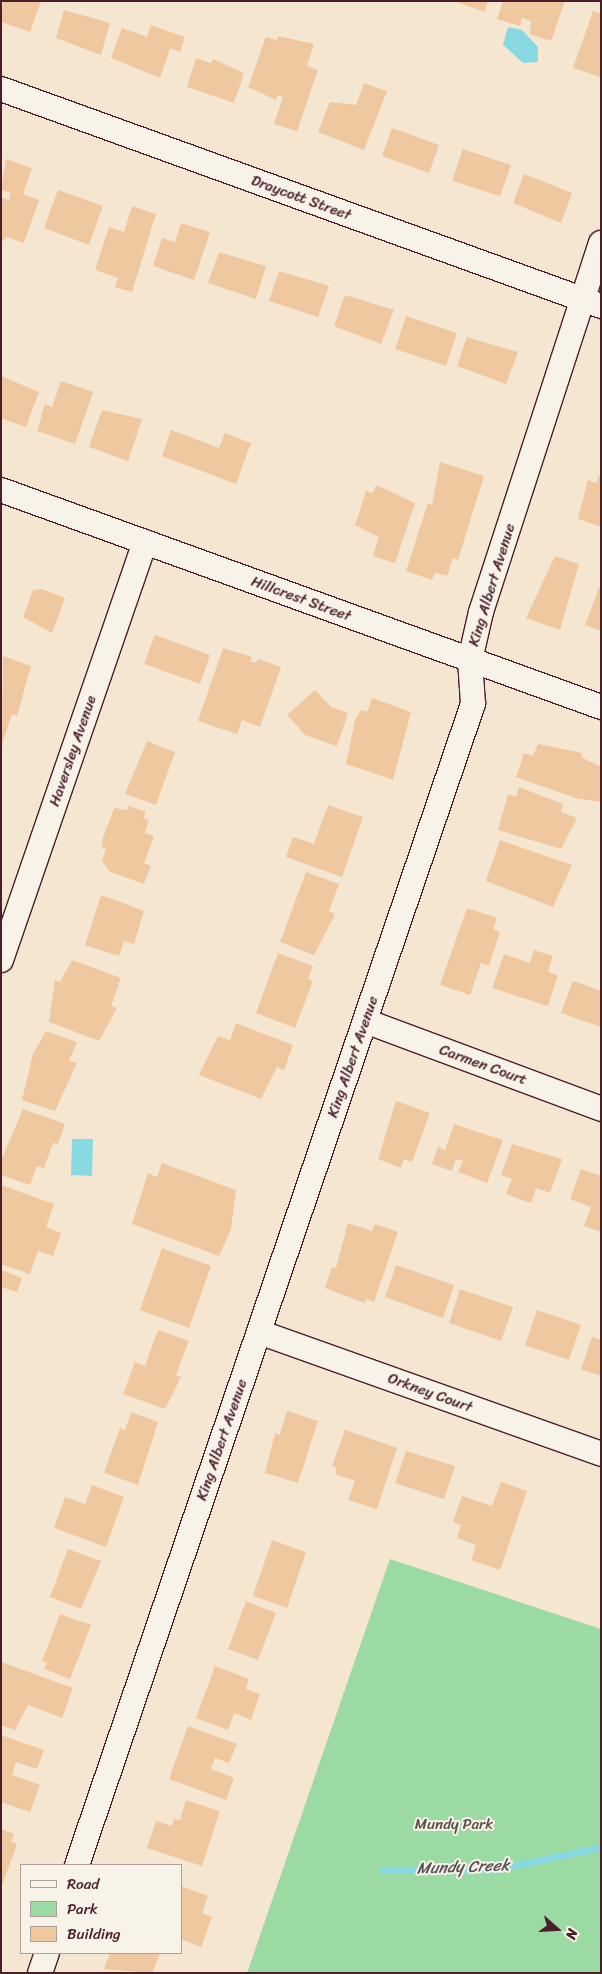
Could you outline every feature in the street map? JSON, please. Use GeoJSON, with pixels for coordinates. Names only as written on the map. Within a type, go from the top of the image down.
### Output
{"type":"FeatureCollection","features":[{"type":"Feature","properties":{"kind":"street","name":"Draycott Street"},"geometry":{"type":"LineString","coordinates":[[1,89],[591,303]]}},
{"type":"Feature","properties":{"kind":"street","name":"King Albert Avenue"},"geometry":{"type":"LineString","coordinates":[[76,1864],[473,704],[470,660],[591,303],[601,243]]}},
{"type":"Feature","properties":{"kind":"street","name":"Hillcrest Street"},"geometry":{"type":"LineString","coordinates":[[1,490],[601,707]]}},
{"type":"Feature","properties":{"kind":"street","name":"Haversley Avenue"},"geometry":{"type":"LineString","coordinates":[[1,960],[146,542]]}},
{"type":"Feature","properties":{"kind":"street","name":"Carmen Court"},"geometry":{"type":"LineString","coordinates":[[365,1021],[601,1109]]}},
{"type":"Feature","properties":{"kind":"street","name":"Orkney Court"},"geometry":{"type":"LineString","coordinates":[[259,1332],[601,1454]]}},
{"type":"Feature","properties":{"kind":"street"},"geometry":{"type":"LineString","coordinates":[[40,1973],[47,1954]]}},
{"type":"Feature","properties":{"kind":"green space","name":"Mundy Park"},"geometry":{"type":"Polygon","coordinates":[[[390,1559],[601,1629],[601,1973],[247,1973],[390,1559]]]}},
{"type":"Feature","properties":{"kind":"water"},"geometry":{"type":"Polygon","coordinates":[[[508,27],[522,30],[538,47],[538,62],[523,63],[503,45],[508,27]]]}},
{"type":"Feature","properties":{"kind":"water"},"geometry":{"type":"Polygon","coordinates":[[[72,1139],[93,1139],[92,1176],[71,1175],[72,1139]]]}},
{"type":"Feature","properties":{"kind":"building"},"geometry":{"type":"Polygon","coordinates":[[[3,1],[41,1],[30,32],[1,22],[3,1]]]}},
{"type":"Feature","properties":{"kind":"building"},"geometry":{"type":"Polygon","coordinates":[[[454,1],[488,1],[485,12],[454,1]]]}},
{"type":"Feature","properties":{"kind":"building"},"geometry":{"type":"Polygon","coordinates":[[[503,1],[565,1],[551,41],[530,34],[531,21],[522,18],[520,26],[497,19],[503,1]]]}},
{"type":"Feature","properties":{"kind":"building"},"geometry":{"type":"Polygon","coordinates":[[[64,10],[110,23],[101,55],[56,38],[64,10]]]}},
{"type":"Feature","properties":{"kind":"building"},"geometry":{"type":"Polygon","coordinates":[[[593,11],[601,14],[601,77],[573,68],[593,11]]]}},
{"type":"Feature","properties":{"kind":"building"},"geometry":{"type":"Polygon","coordinates":[[[151,25],[185,37],[180,52],[170,48],[160,78],[111,58],[122,28],[147,37],[151,25]]]}},
{"type":"Feature","properties":{"kind":"building"},"geometry":{"type":"Polygon","coordinates":[[[278,36],[314,44],[307,66],[318,70],[297,131],[274,124],[283,97],[277,95],[276,100],[248,87],[266,37],[277,40],[278,36]]]}},
{"type":"Feature","properties":{"kind":"building"},"geometry":{"type":"Polygon","coordinates":[[[196,58],[211,63],[213,59],[244,73],[234,103],[187,87],[196,58]]]}},
{"type":"Feature","properties":{"kind":"building"},"geometry":{"type":"Polygon","coordinates":[[[364,83],[387,91],[364,150],[318,132],[330,102],[356,105],[364,83]]]}},
{"type":"Feature","properties":{"kind":"building"},"geometry":{"type":"Polygon","coordinates":[[[392,128],[439,145],[429,173],[382,156],[392,128]]]}},
{"type":"Feature","properties":{"kind":"building"},"geometry":{"type":"Polygon","coordinates":[[[463,149],[511,165],[500,196],[452,181],[463,149]]]}},
{"type":"Feature","properties":{"kind":"building"},"geometry":{"type":"Polygon","coordinates":[[[6,159],[32,168],[23,194],[39,200],[24,243],[7,237],[1,242],[1,197],[9,200],[11,193],[1,190],[6,159]]]}},
{"type":"Feature","properties":{"kind":"building"},"geometry":{"type":"Polygon","coordinates":[[[524,174],[572,193],[561,223],[513,203],[524,174]]]}},
{"type":"Feature","properties":{"kind":"building"},"geometry":{"type":"Polygon","coordinates":[[[58,190],[103,206],[89,245],[44,228],[58,190]]]}},
{"type":"Feature","properties":{"kind":"building"},"geometry":{"type":"Polygon","coordinates":[[[132,206],[156,214],[132,292],[115,287],[118,278],[95,270],[109,227],[124,232],[132,206]]]}},
{"type":"Feature","properties":{"kind":"building"},"geometry":{"type":"Polygon","coordinates":[[[181,223],[210,232],[194,280],[153,266],[162,238],[175,242],[181,223]]]}},
{"type":"Feature","properties":{"kind":"building"},"geometry":{"type":"Polygon","coordinates":[[[219,252],[266,266],[256,299],[208,283],[219,252]]]}},
{"type":"Feature","properties":{"kind":"building"},"geometry":{"type":"Polygon","coordinates":[[[279,271],[329,286],[318,317],[269,301],[279,271]]]}},
{"type":"Feature","properties":{"kind":"building"},"geometry":{"type":"Polygon","coordinates":[[[345,295],[394,310],[381,344],[334,326],[345,295]]]}},
{"type":"Feature","properties":{"kind":"building"},"geometry":{"type":"Polygon","coordinates":[[[406,316],[457,333],[446,366],[395,349],[406,316]]]}},
{"type":"Feature","properties":{"kind":"building"},"geometry":{"type":"Polygon","coordinates":[[[467,337],[518,352],[506,384],[457,366],[467,337]]]}},
{"type":"Feature","properties":{"kind":"building"},"geometry":{"type":"Polygon","coordinates":[[[1,376],[39,392],[26,427],[1,418],[1,376]]]}},
{"type":"Feature","properties":{"kind":"building"},"geometry":{"type":"Polygon","coordinates":[[[61,381],[93,392],[75,444],[37,431],[45,404],[52,407],[61,381]]]}},
{"type":"Feature","properties":{"kind":"building"},"geometry":{"type":"Polygon","coordinates":[[[102,410],[142,419],[128,461],[89,447],[102,410]]]}},
{"type":"Feature","properties":{"kind":"building"},"geometry":{"type":"Polygon","coordinates":[[[171,430],[219,448],[225,433],[251,443],[236,484],[162,456],[171,430]]]}},
{"type":"Feature","properties":{"kind":"building"},"geometry":{"type":"Polygon","coordinates":[[[440,462],[484,476],[458,560],[453,558],[447,576],[435,573],[432,580],[406,571],[428,503],[432,505],[440,462]]]}},
{"type":"Feature","properties":{"kind":"building"},"geometry":{"type":"Polygon","coordinates":[[[599,475],[601,476],[601,527],[578,519],[588,480],[596,483],[599,475]]]}},
{"type":"Feature","properties":{"kind":"building"},"geometry":{"type":"Polygon","coordinates":[[[376,485],[415,503],[395,563],[373,556],[379,537],[355,525],[366,491],[373,493],[376,485]]]}},
{"type":"Feature","properties":{"kind":"building"},"geometry":{"type":"Polygon","coordinates":[[[555,556],[579,564],[560,630],[526,618],[555,556]]]}},
{"type":"Feature","properties":{"kind":"building"},"geometry":{"type":"Polygon","coordinates":[[[599,588],[601,588],[601,631],[585,625],[599,588]]]}},
{"type":"Feature","properties":{"kind":"building"},"geometry":{"type":"Polygon","coordinates":[[[42,589],[65,598],[52,633],[23,617],[33,590],[42,589]]]}},
{"type":"Feature","properties":{"kind":"building"},"geometry":{"type":"Polygon","coordinates":[[[155,635],[210,655],[200,684],[144,664],[155,635]]]}},
{"type":"Feature","properties":{"kind":"building"},"geometry":{"type":"Polygon","coordinates":[[[223,648],[252,657],[250,661],[256,663],[258,659],[281,667],[260,727],[242,720],[237,734],[198,721],[223,648]]]}},
{"type":"Feature","properties":{"kind":"building"},"geometry":{"type":"Polygon","coordinates":[[[3,656],[31,666],[17,716],[12,714],[2,744],[3,656]]]}},
{"type":"Feature","properties":{"kind":"building"},"geometry":{"type":"Polygon","coordinates":[[[315,690],[331,707],[348,713],[337,746],[305,735],[287,715],[315,690]]]}},
{"type":"Feature","properties":{"kind":"building"},"geometry":{"type":"Polygon","coordinates":[[[372,698],[411,712],[393,780],[346,764],[355,720],[361,710],[367,712],[372,698]]]}},
{"type":"Feature","properties":{"kind":"building"},"geometry":{"type":"Polygon","coordinates":[[[147,741],[175,752],[156,805],[125,794],[147,741]]]}},
{"type":"Feature","properties":{"kind":"building"},"geometry":{"type":"Polygon","coordinates":[[[538,744],[583,753],[581,757],[601,767],[601,802],[575,798],[516,777],[524,753],[533,756],[538,744]]]}},
{"type":"Feature","properties":{"kind":"building"},"geometry":{"type":"Polygon","coordinates":[[[519,787],[563,804],[561,812],[577,818],[561,849],[498,830],[508,794],[516,797],[519,787]]]}},
{"type":"Feature","properties":{"kind":"building"},"geometry":{"type":"Polygon","coordinates":[[[328,805],[363,817],[342,877],[286,857],[293,837],[314,844],[328,805]]]}},
{"type":"Feature","properties":{"kind":"building"},"geometry":{"type":"Polygon","coordinates":[[[129,806],[146,812],[143,818],[149,820],[145,833],[154,836],[144,863],[151,866],[144,884],[110,872],[102,861],[106,849],[102,848],[103,838],[114,808],[127,810],[129,806]]]}},
{"type":"Feature","properties":{"kind":"building"},"geometry":{"type":"Polygon","coordinates":[[[500,840],[572,865],[553,907],[486,881],[500,840]]]}},
{"type":"Feature","properties":{"kind":"building"},"geometry":{"type":"Polygon","coordinates":[[[306,872],[339,884],[329,911],[335,914],[314,955],[280,942],[306,872]]]}},
{"type":"Feature","properties":{"kind":"building"},"geometry":{"type":"Polygon","coordinates":[[[101,895],[144,911],[134,944],[124,941],[119,956],[85,945],[101,895]]]}},
{"type":"Feature","properties":{"kind":"building"},"geometry":{"type":"Polygon","coordinates":[[[467,908],[497,918],[493,929],[500,932],[489,966],[481,963],[470,995],[440,985],[467,908]]]}},
{"type":"Feature","properties":{"kind":"building"},"geometry":{"type":"Polygon","coordinates":[[[534,950],[553,956],[548,972],[558,975],[548,1006],[492,988],[504,954],[530,963],[534,950]]]}},
{"type":"Feature","properties":{"kind":"building"},"geometry":{"type":"Polygon","coordinates":[[[278,953],[313,966],[308,979],[313,981],[295,1028],[256,1013],[278,953]]]}},
{"type":"Feature","properties":{"kind":"building"},"geometry":{"type":"Polygon","coordinates":[[[72,960],[121,978],[111,1006],[117,1008],[99,1041],[49,1022],[55,980],[60,982],[72,960]]]}},
{"type":"Feature","properties":{"kind":"building"},"geometry":{"type":"Polygon","coordinates":[[[573,981],[601,991],[601,1027],[561,1013],[573,981]]]}},
{"type":"Feature","properties":{"kind":"building"},"geometry":{"type":"Polygon","coordinates":[[[236,1023],[293,1045],[284,1070],[277,1067],[261,1099],[199,1075],[218,1036],[230,1040],[236,1023]]]}},
{"type":"Feature","properties":{"kind":"building"},"geometry":{"type":"Polygon","coordinates":[[[46,1031],[77,1042],[69,1061],[77,1063],[55,1111],[22,1100],[33,1054],[46,1031]]]}},
{"type":"Feature","properties":{"kind":"building"},"geometry":{"type":"Polygon","coordinates":[[[396,1101],[430,1113],[412,1162],[404,1159],[401,1168],[378,1159],[396,1101]]]}},
{"type":"Feature","properties":{"kind":"building"},"geometry":{"type":"Polygon","coordinates":[[[23,1109],[65,1124],[58,1144],[53,1143],[44,1168],[37,1166],[30,1185],[1,1175],[1,1160],[23,1109]]]}},
{"type":"Feature","properties":{"kind":"building"},"geometry":{"type":"Polygon","coordinates":[[[454,1124],[503,1140],[487,1183],[458,1172],[463,1161],[456,1159],[452,1171],[432,1164],[438,1147],[445,1150],[454,1124]]]}},
{"type":"Feature","properties":{"kind":"building"},"geometry":{"type":"Polygon","coordinates":[[[512,1144],[562,1159],[550,1193],[536,1188],[531,1203],[506,1194],[512,1179],[501,1175],[512,1144]]]}},
{"type":"Feature","properties":{"kind":"building"},"geometry":{"type":"Polygon","coordinates":[[[162,1163],[236,1190],[231,1229],[219,1256],[132,1224],[148,1173],[157,1177],[162,1163]]]}},
{"type":"Feature","properties":{"kind":"building"},"geometry":{"type":"Polygon","coordinates":[[[581,1169],[601,1176],[601,1232],[584,1226],[591,1207],[570,1199],[581,1169]]]}},
{"type":"Feature","properties":{"kind":"building"},"geometry":{"type":"Polygon","coordinates":[[[1,1185],[54,1204],[46,1227],[61,1233],[53,1256],[38,1251],[30,1274],[1,1264],[1,1185]]]}},
{"type":"Feature","properties":{"kind":"building"},"geometry":{"type":"Polygon","coordinates":[[[348,1223],[372,1231],[375,1224],[398,1232],[374,1302],[366,1299],[365,1303],[325,1288],[332,1267],[336,1268],[348,1223]]]}},
{"type":"Feature","properties":{"kind":"building"},"geometry":{"type":"Polygon","coordinates":[[[162,1248],[211,1266],[189,1328],[140,1310],[162,1248]]]}},
{"type":"Feature","properties":{"kind":"building"},"geometry":{"type":"Polygon","coordinates":[[[396,1265],[454,1285],[443,1318],[385,1297],[396,1265]]]}},
{"type":"Feature","properties":{"kind":"building"},"geometry":{"type":"Polygon","coordinates":[[[1,1270],[22,1278],[17,1292],[1,1287],[1,1270]]]}},
{"type":"Feature","properties":{"kind":"building"},"geometry":{"type":"Polygon","coordinates":[[[460,1289],[513,1307],[501,1341],[449,1323],[460,1289]]]}},
{"type":"Feature","properties":{"kind":"building"},"geometry":{"type":"Polygon","coordinates":[[[537,1310],[581,1325],[569,1360],[525,1345],[537,1310]]]}},
{"type":"Feature","properties":{"kind":"building"},"geometry":{"type":"Polygon","coordinates":[[[158,1330],[189,1341],[176,1375],[181,1377],[165,1409],[123,1394],[135,1362],[145,1366],[158,1330]]]}},
{"type":"Feature","properties":{"kind":"building"},"geometry":{"type":"Polygon","coordinates":[[[592,1337],[601,1340],[601,1376],[581,1369],[592,1337]]]}},
{"type":"Feature","properties":{"kind":"building"},"geometry":{"type":"Polygon","coordinates":[[[287,1411],[318,1421],[298,1483],[265,1473],[275,1433],[280,1435],[287,1411]]]}},
{"type":"Feature","properties":{"kind":"building"},"geometry":{"type":"Polygon","coordinates":[[[131,1412],[158,1422],[138,1485],[104,1473],[120,1428],[125,1430],[131,1412]]]}},
{"type":"Feature","properties":{"kind":"building"},"geometry":{"type":"Polygon","coordinates":[[[345,1430],[397,1448],[377,1509],[348,1500],[355,1481],[335,1474],[337,1468],[332,1466],[345,1430]]]}},
{"type":"Feature","properties":{"kind":"building"},"geometry":{"type":"Polygon","coordinates":[[[406,1451],[455,1466],[444,1499],[395,1483],[406,1451]]]}},
{"type":"Feature","properties":{"kind":"building"},"geometry":{"type":"Polygon","coordinates":[[[501,1482],[527,1491],[500,1570],[471,1560],[476,1545],[457,1538],[461,1525],[453,1522],[462,1496],[492,1506],[501,1482]]]}},
{"type":"Feature","properties":{"kind":"building"},"geometry":{"type":"Polygon","coordinates":[[[92,1485],[124,1497],[106,1547],[54,1528],[65,1497],[85,1504],[92,1485]]]}},
{"type":"Feature","properties":{"kind":"building"},"geometry":{"type":"Polygon","coordinates":[[[272,1540],[306,1552],[287,1608],[253,1596],[272,1540]]]}},
{"type":"Feature","properties":{"kind":"building"},"geometry":{"type":"Polygon","coordinates":[[[68,1549],[101,1561],[81,1609],[50,1597],[68,1549]]]}},
{"type":"Feature","properties":{"kind":"building"},"geometry":{"type":"Polygon","coordinates":[[[246,1601],[276,1613],[258,1660],[228,1649],[246,1601]]]}},
{"type":"Feature","properties":{"kind":"building"},"geometry":{"type":"Polygon","coordinates":[[[60,1614],[91,1625],[70,1679],[44,1669],[47,1663],[42,1661],[60,1614]]]}},
{"type":"Feature","properties":{"kind":"building"},"geometry":{"type":"Polygon","coordinates":[[[1,1662],[73,1688],[62,1718],[28,1705],[15,1730],[1,1725],[1,1662]]]}},
{"type":"Feature","properties":{"kind":"building"},"geometry":{"type":"Polygon","coordinates":[[[215,1666],[249,1679],[246,1689],[260,1694],[251,1720],[234,1713],[228,1730],[196,1718],[215,1666]]]}},
{"type":"Feature","properties":{"kind":"building"},"geometry":{"type":"Polygon","coordinates":[[[188,1726],[237,1744],[229,1763],[215,1758],[211,1769],[234,1778],[226,1800],[169,1779],[188,1726]]]}},
{"type":"Feature","properties":{"kind":"building"},"geometry":{"type":"Polygon","coordinates":[[[1,1735],[44,1750],[37,1769],[16,1762],[12,1775],[40,1785],[30,1812],[1,1802],[1,1735]]]}},
{"type":"Feature","properties":{"kind":"building"},"geometry":{"type":"Polygon","coordinates":[[[186,1800],[220,1811],[202,1866],[147,1848],[156,1821],[172,1826],[174,1819],[180,1820],[186,1800]]]}},
{"type":"Feature","properties":{"kind":"building"},"geometry":{"type":"Polygon","coordinates":[[[1,1829],[14,1834],[11,1842],[17,1844],[1,1888],[1,1829]]]}},
{"type":"Feature","properties":{"kind":"building"},"geometry":{"type":"Polygon","coordinates":[[[182,1886],[208,1896],[202,1913],[212,1917],[201,1947],[182,1939],[182,1886]]]}},
{"type":"Feature","properties":{"kind":"building"},"geometry":{"type":"Polygon","coordinates":[[[110,1954],[160,1954],[152,1973],[104,1969],[110,1954]]]}},
{"type":"Feature","properties":{"kind":"waterway","name":"Mundy Creek"},"geometry":{"type":"LineString","coordinates":[[382,1870],[499,1869],[601,1847]]}}]}
